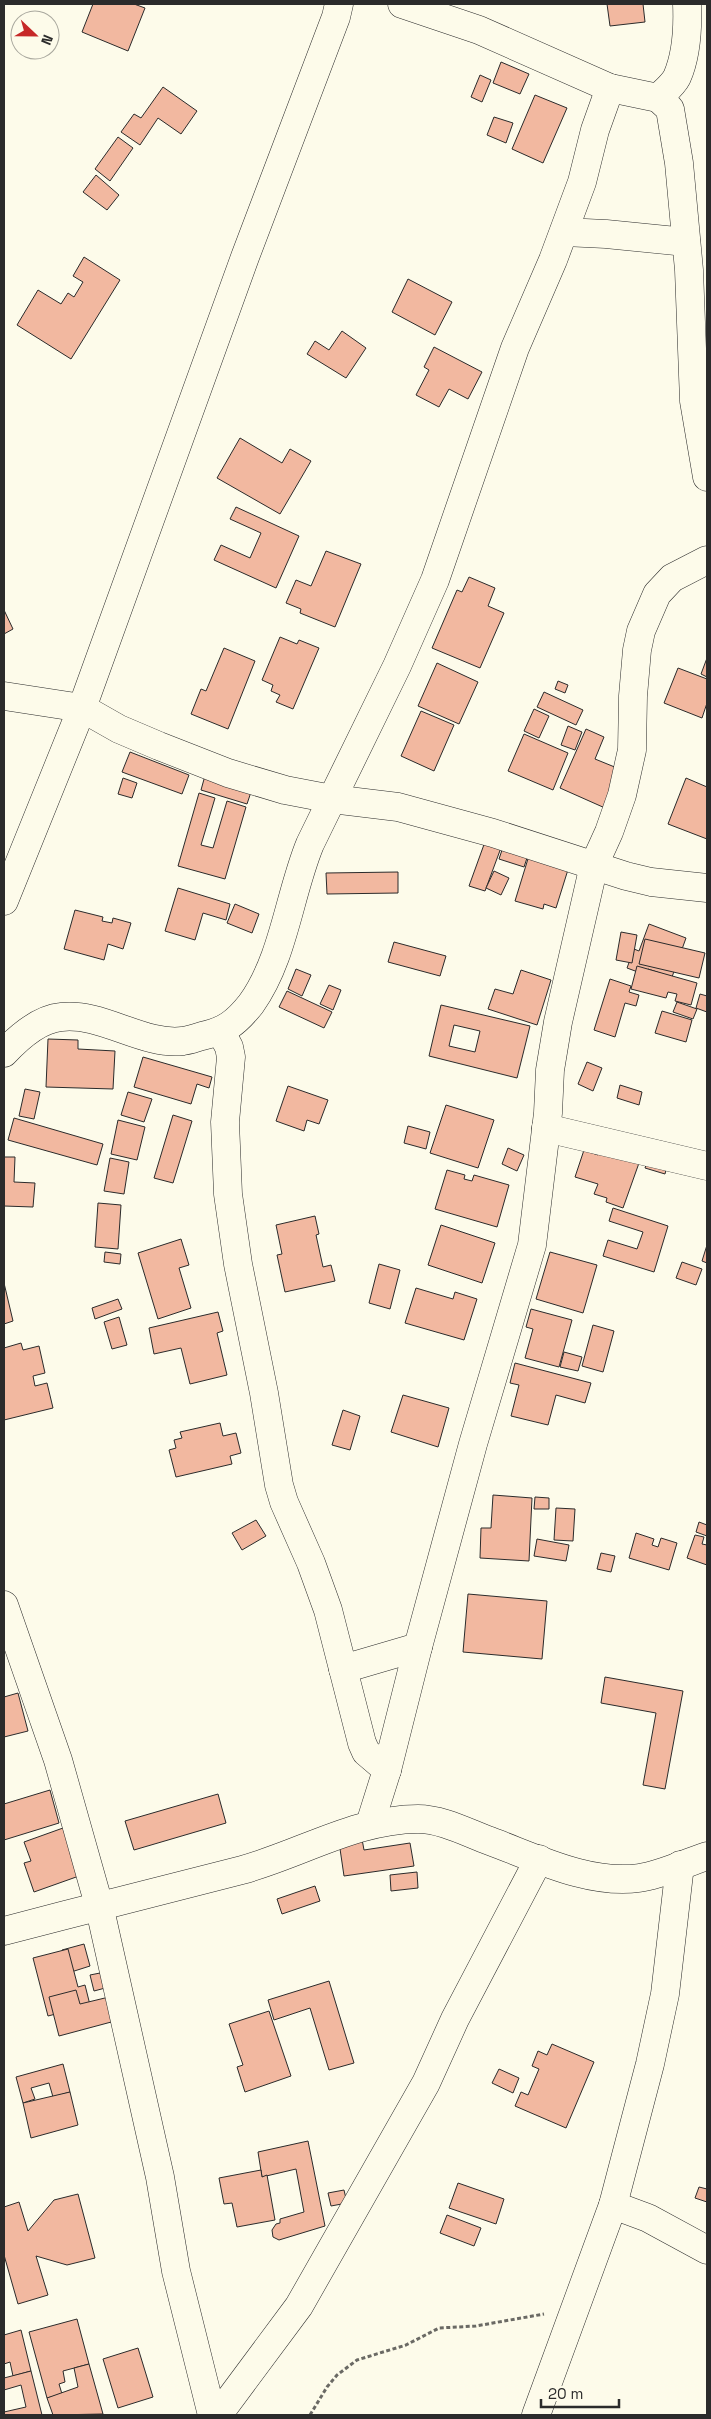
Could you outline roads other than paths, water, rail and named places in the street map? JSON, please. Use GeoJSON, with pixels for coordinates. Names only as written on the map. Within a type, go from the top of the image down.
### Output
{"type":"FeatureCollection","features":[{"type":"Feature","properties":{"kind":"street"},"geometry":{"type":"LineString","coordinates":[[4,901],[82,708],[245,258],[336,17],[339,4]]}},
{"type":"Feature","properties":{"kind":"street"},"geometry":{"type":"LineString","coordinates":[[402,4],[479,30],[610,88],[658,98],[670,109],[679,163],[686,242],[692,320],[694,401],[707,477]]}},
{"type":"Feature","properties":{"kind":"street"},"geometry":{"type":"LineString","coordinates":[[658,98],[676,79],[684,52],[688,28],[687,4]]}},
{"type":"Feature","properties":{"kind":"street"},"geometry":{"type":"LineString","coordinates":[[4,1053],[42,1023],[61,1017],[81,1018],[145,1036],[182,1041],[221,1032],[235,1022],[251,1003],[266,976],[277,949],[298,873],[397,666],[435,580],[515,348],[564,232],[582,182],[595,130],[610,88]]}},
{"type":"Feature","properties":{"kind":"street"},"geometry":{"type":"LineString","coordinates":[[564,232],[686,242]]}},
{"type":"Feature","properties":{"kind":"street"},"geometry":{"type":"LineString","coordinates":[[370,1824],[387,1770],[473,1444],[527,1265],[535,1226],[546,1128],[550,1070],[558,1022],[594,865],[609,832],[622,794],[632,750],[637,650],[649,608],[657,594],[672,578],[703,568]]}},
{"type":"Feature","properties":{"kind":"street"},"geometry":{"type":"LineString","coordinates":[[4,696],[82,708],[119,729],[228,773],[285,790],[332,799],[398,807],[492,833],[651,882],[707,888]]}},
{"type":"Feature","properties":{"kind":"street"},"geometry":{"type":"LineString","coordinates":[[221,1032],[229,1046],[231,1058],[224,1130],[228,1194],[238,1264],[264,1393],[279,1484],[284,1502],[311,1564],[328,1610],[362,1743],[366,1752],[387,1770]]}},
{"type":"Feature","properties":{"kind":"street"},"geometry":{"type":"LineString","coordinates":[[546,1128],[707,1166]]}},
{"type":"Feature","properties":{"kind":"street"},"geometry":{"type":"LineString","coordinates":[[4,1605],[58,1760],[99,1905],[160,2177],[176,2271],[212,2415]]}},
{"type":"Feature","properties":{"kind":"street"},"geometry":{"type":"LineString","coordinates":[[343,1669],[418,1647]]}},
{"type":"Feature","properties":{"kind":"street"},"geometry":{"type":"LineString","coordinates":[[4,1931],[99,1905],[242,1870],[370,1824],[421,1819],[443,1824],[587,1875],[626,1879],[655,1874],[707,1856]]}},
{"type":"Feature","properties":{"kind":"street"},"geometry":{"type":"LineString","coordinates":[[218,2415],[299,2306],[426,2084],[455,2019],[539,1859]]}},
{"type":"Feature","properties":{"kind":"street"},"geometry":{"type":"LineString","coordinates":[[536,2415],[613,2204],[650,2064],[665,1994],[680,1865]]}},
{"type":"Feature","properties":{"kind":"street"},"geometry":{"type":"LineString","coordinates":[[613,2204],[648,2218],[707,2250]]}}]}
